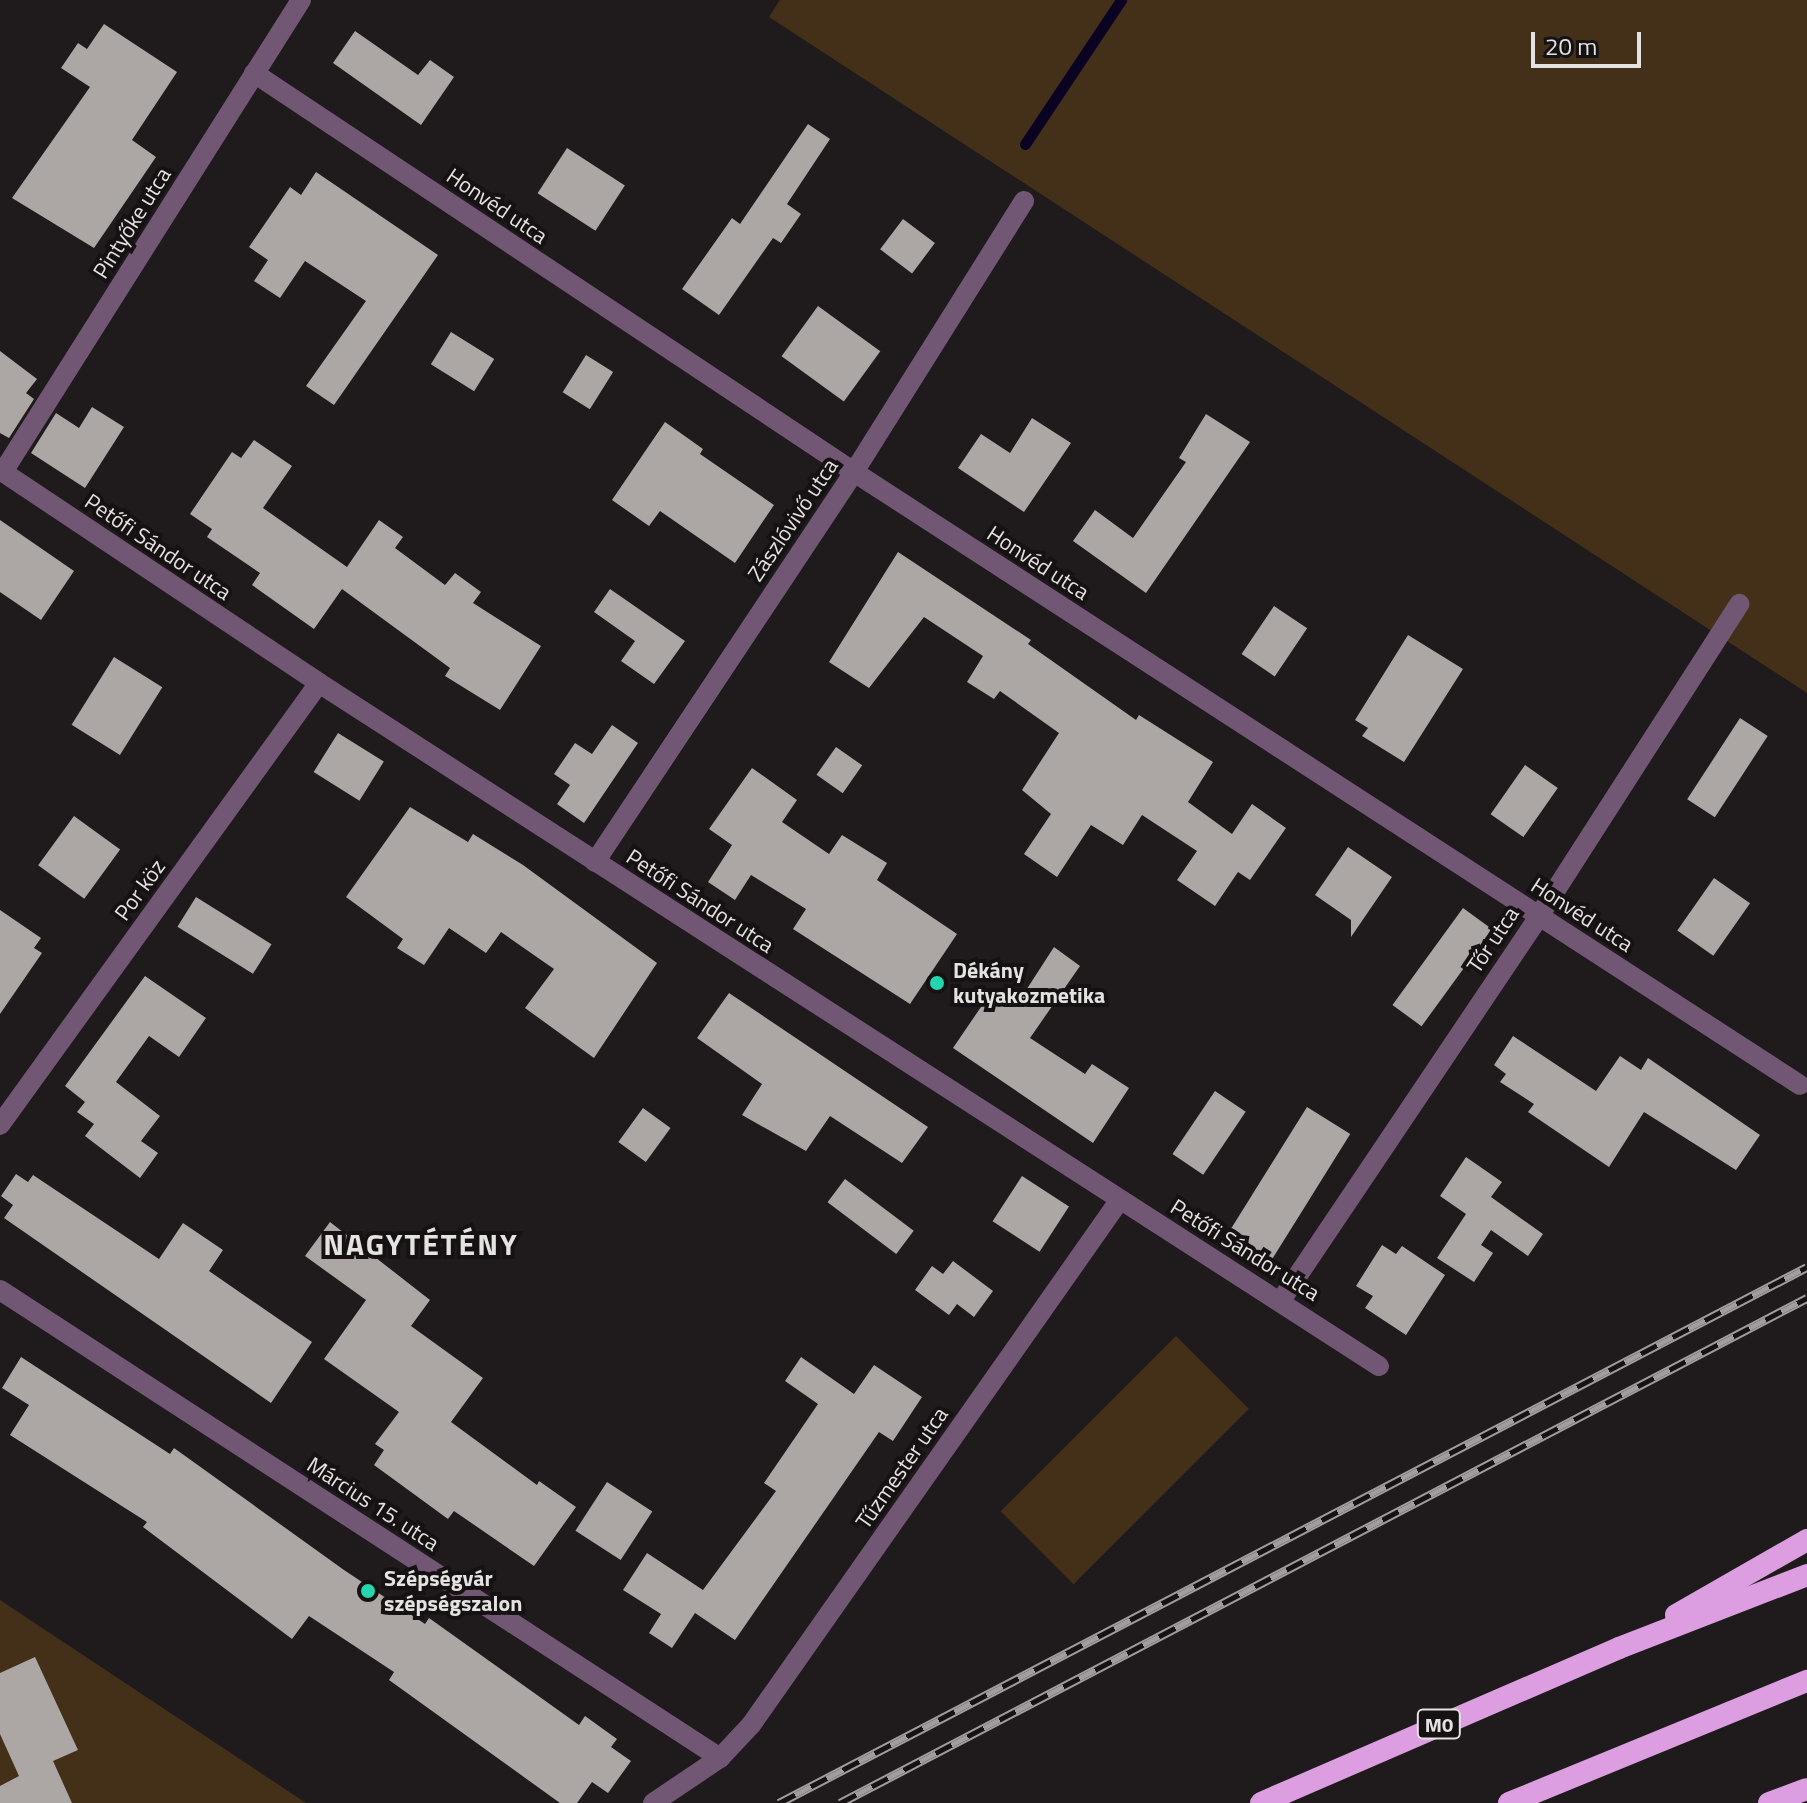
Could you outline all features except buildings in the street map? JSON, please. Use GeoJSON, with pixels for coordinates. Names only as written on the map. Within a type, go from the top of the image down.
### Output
{"type":"FeatureCollection","features":[{"type":"Feature","properties":{"kind":"highway"},"geometry":{"type":"LineString","coordinates":[[1619,1648],[1807,1540]]}},
{"type":"Feature","properties":{"kind":"highway","name":"M0"},"geometry":{"type":"LineString","coordinates":[[1261,1803],[1619,1648],[1807,1575]]}},
{"type":"Feature","properties":{"kind":"highway"},"geometry":{"type":"LineString","coordinates":[[1509,1803],[1807,1681]]}},
{"type":"Feature","properties":{"kind":"highway"},"geometry":{"type":"LineString","coordinates":[[1769,1803],[1807,1789]]}},
{"type":"Feature","properties":{"kind":"street","name":"Pintyőke utca"},"geometry":{"type":"LineString","coordinates":[[2,471],[301,0]]}},
{"type":"Feature","properties":{"kind":"street","name":"Honvéd utca"},"geometry":{"type":"LineString","coordinates":[[254,73],[854,472],[1800,1085]]}},
{"type":"Feature","properties":{"kind":"street","name":"Zászlóvivő utca"},"geometry":{"type":"LineString","coordinates":[[595,862],[854,472],[1024,201]]}},
{"type":"Feature","properties":{"kind":"street","name":"Petőfi Sándor utca"},"geometry":{"type":"LineString","coordinates":[[2,471],[319,683],[1119,1201],[1282,1299],[1379,1366]]}},
{"type":"Feature","properties":{"kind":"street","name":"Tőr utca"},"geometry":{"type":"LineString","coordinates":[[1282,1299],[1539,916],[1739,604]]}},
{"type":"Feature","properties":{"kind":"street","name":"Por köz"},"geometry":{"type":"LineString","coordinates":[[0,1125],[319,683]]}},
{"type":"Feature","properties":{"kind":"street","name":"Tűzmester utca"},"geometry":{"type":"LineString","coordinates":[[653,1803],[720,1758],[751,1725],[1119,1201]]}},
{"type":"Feature","properties":{"kind":"street","name":"Március 15. utca"},"geometry":{"type":"LineString","coordinates":[[0,1290],[720,1758]]}},
{"type":"Feature","properties":{"kind":"shaded area"},"geometry":{"type":"Polygon","coordinates":[[[780,0],[1807,0],[1807,693],[769,17],[780,0]]]}},
{"type":"Feature","properties":{"kind":"shaded area"},"geometry":{"type":"Polygon","coordinates":[[[1176,1336],[1249,1409],[1073,1584],[1001,1511],[1176,1336]]]}},
{"type":"Feature","properties":{"kind":"shaded area"},"geometry":{"type":"Polygon","coordinates":[[[0,1600],[306,1803],[0,1803],[0,1600]]]}},
{"type":"Feature","properties":{"kind":"waterway"},"geometry":{"type":"LineString","coordinates":[[1025,144],[1121,0]]}},
{"type":"Feature","properties":{"kind":"railway"},"geometry":{"type":"LineString","coordinates":[[779,1803],[1807,1267]]}},
{"type":"Feature","properties":{"kind":"railway"},"geometry":{"type":"LineString","coordinates":[[840,1803],[1807,1298]]}},
{"type":"Feature","properties":{"kind":"place","name":"Dékány kutyakozmetika"},"geometry":{"type":"Point","coordinates":[937,983]}},
{"type":"Feature","properties":{"kind":"place","name":"Szépségvár szépségszalon"},"geometry":{"type":"Point","coordinates":[368,1591]}},
{"type":"Feature","properties":{"kind":"district","name":"NAGYTÉTÉNY"},"geometry":{"type":"Point","coordinates":[421,1244]}}]}
